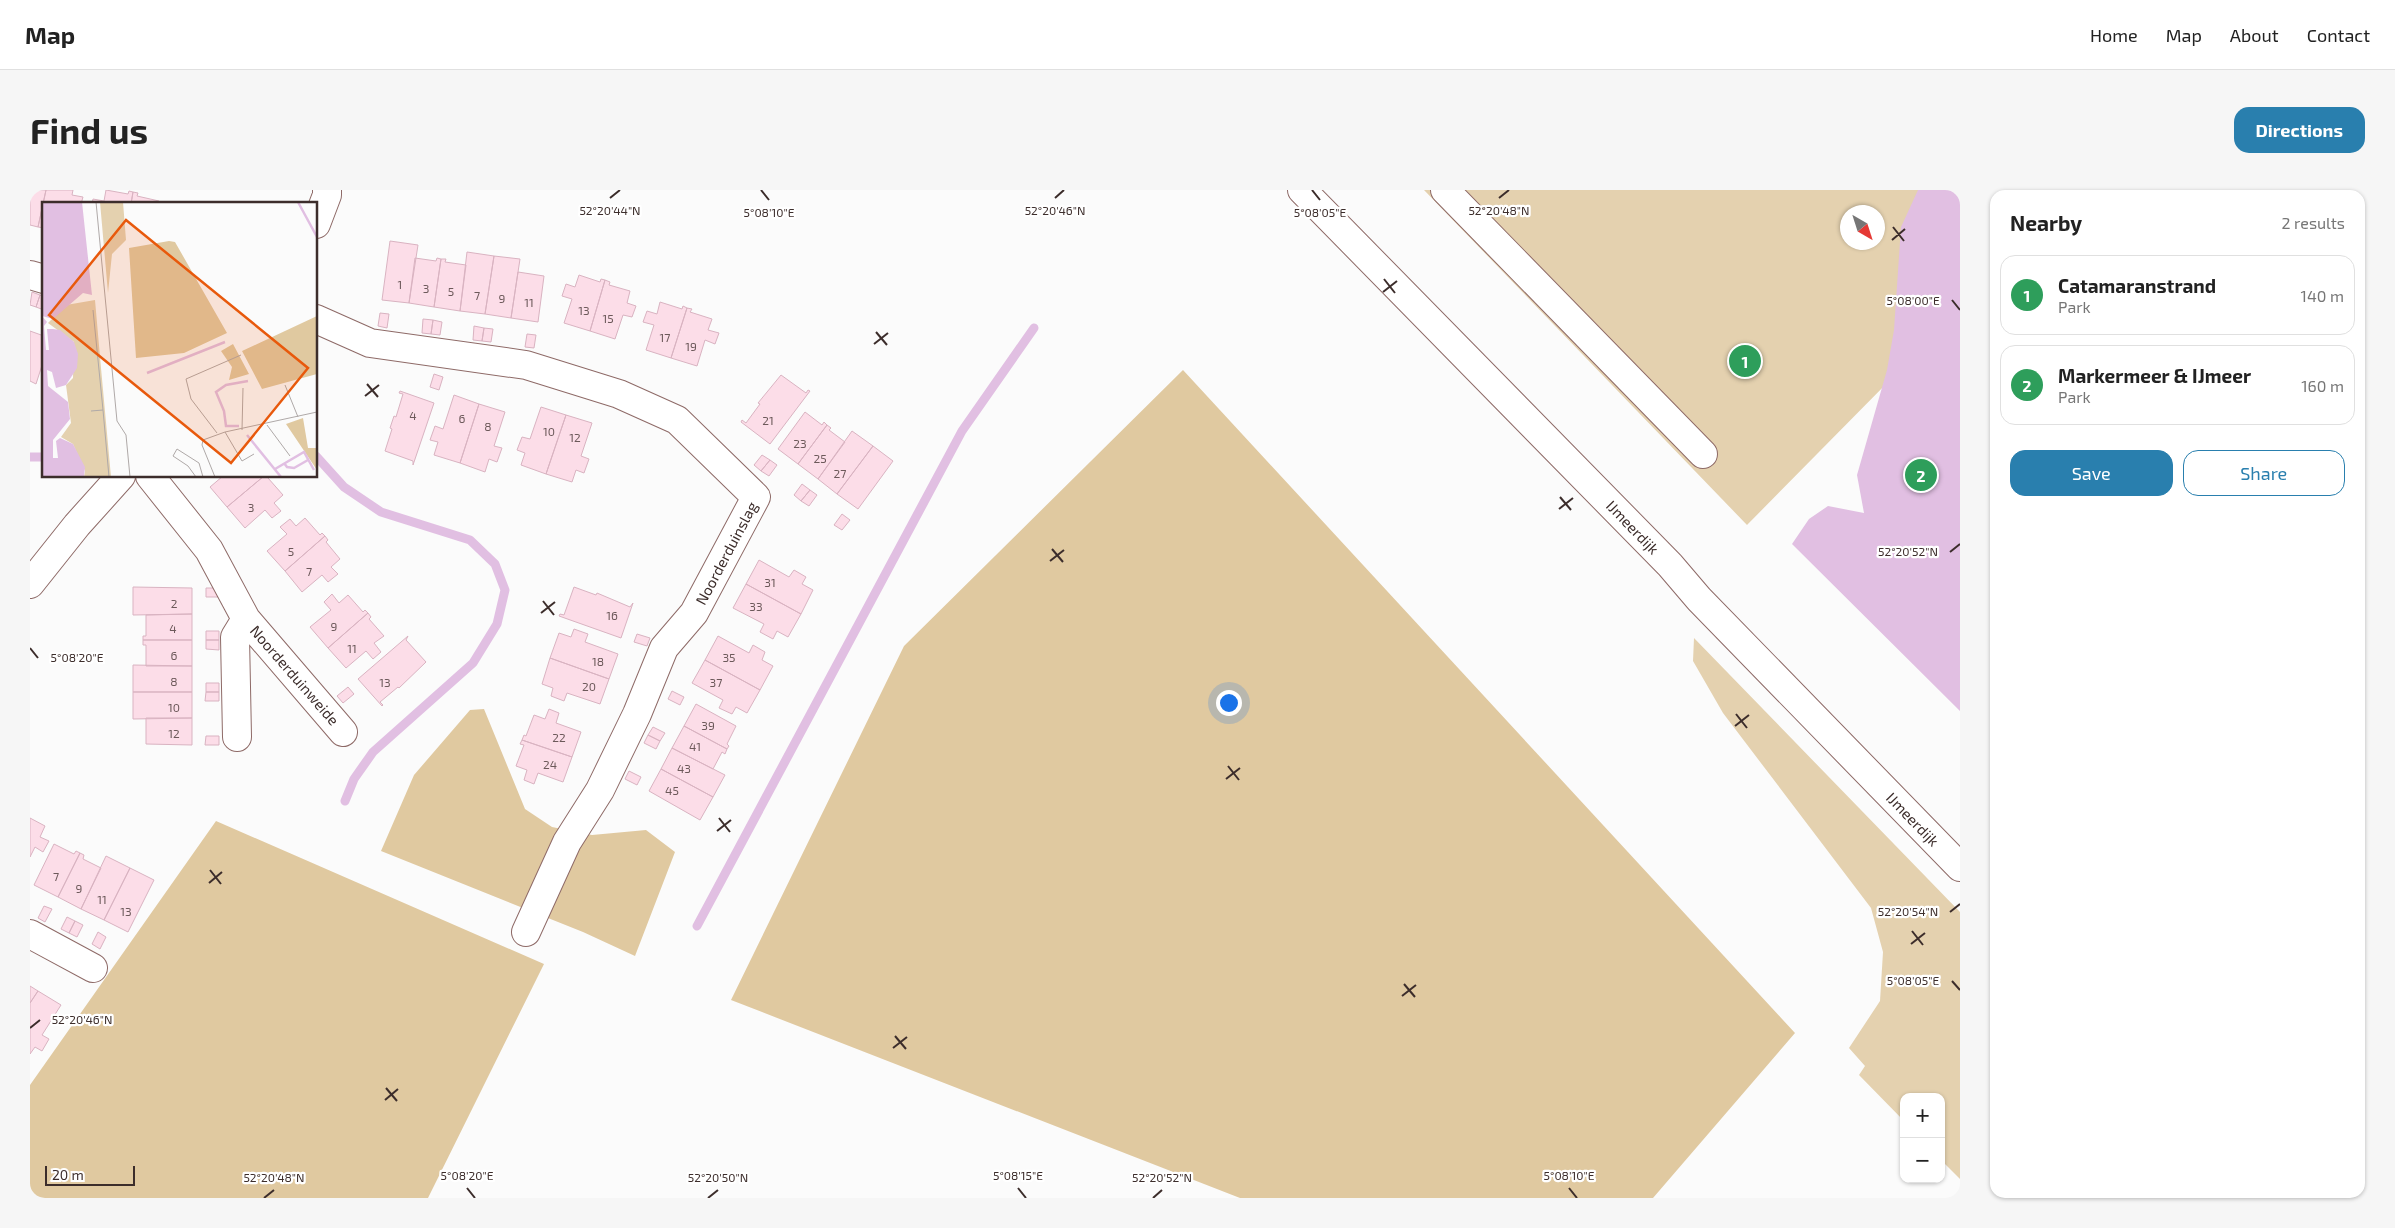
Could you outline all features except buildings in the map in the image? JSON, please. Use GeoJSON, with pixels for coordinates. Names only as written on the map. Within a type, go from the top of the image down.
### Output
{"type":"FeatureCollection","features":[{"type":"Feature","properties":{"kind":"street"},"geometry":{"type":"LineString","coordinates":[[318,219],[327,190]]}},
{"type":"Feature","properties":{"kind":"street","name":"IJmeerdijk"},"geometry":{"type":"LineString","coordinates":[[1302,190],[1663,558],[1699,599],[1960,867]]}},
{"type":"Feature","properties":{"kind":"street"},"geometry":{"type":"LineString","coordinates":[[1445,190],[1702,454]]}},
{"type":"Feature","properties":{"kind":"street"},"geometry":{"type":"LineString","coordinates":[[30,275],[42,279]]}},
{"type":"Feature","properties":{"kind":"street","name":"Noorderduinslag"},"geometry":{"type":"LineString","coordinates":[[318,320],[370,343],[526,365],[620,394],[677,420],[756,497],[694,613],[664,648],[632,723],[600,790],[567,842],[526,932]]}},
{"type":"Feature","properties":{"kind":"street"},"geometry":{"type":"LineString","coordinates":[[30,584],[77,525],[118,478]]}},
{"type":"Feature","properties":{"kind":"street","name":"Noorderduinweide"},"geometry":{"type":"LineString","coordinates":[[152,478],[209,550],[246,619],[343,732]]}},
{"type":"Feature","properties":{"kind":"street","name":"Noorderduinweide"},"geometry":{"type":"LineString","coordinates":[[237,737],[235,637],[246,619]]}},
{"type":"Feature","properties":{"kind":"street"},"geometry":{"type":"LineString","coordinates":[[30,934],[94,968]]}},
{"type":"Feature","properties":{"kind":"shaded area"},"geometry":{"type":"Polygon","coordinates":[[[1424,190],[1922,190],[1894,376],[1747,525],[1424,190]]]}},
{"type":"Feature","properties":{"kind":"shaded area"},"geometry":{"type":"Polygon","coordinates":[[[1918,190],[1960,190],[1960,711],[1792,544],[1809,519],[1828,506],[1864,513],[1857,475],[1887,370],[1894,330],[1901,227],[1918,190]]]}},
{"type":"Feature","properties":{"kind":"shaded area"},"geometry":{"type":"Polygon","coordinates":[[[1183,370],[1795,1033],[1653,1198],[1240,1198],[731,1000],[904,646],[1183,370]]]}},
{"type":"Feature","properties":{"kind":"shaded area"},"geometry":{"type":"Polygon","coordinates":[[[1694,638],[1960,912],[1960,1179],[1945,1164],[1945,1093],[1900,1093],[1900,1117],[1859,1075],[1865,1066],[1849,1048],[1880,1001],[1883,952],[1871,908],[1723,713],[1693,661],[1694,638]]]}},
{"type":"Feature","properties":{"kind":"shaded area"},"geometry":{"type":"Polygon","coordinates":[[[484,709],[525,809],[552,827],[592,835],[646,830],[675,852],[635,956],[583,932],[381,851],[414,775],[470,710],[484,709]]]}},
{"type":"Feature","properties":{"kind":"shaded area"},"geometry":{"type":"Polygon","coordinates":[[[216,821],[544,964],[428,1198],[30,1198],[30,1085],[216,821]]]}},
{"type":"Feature","properties":{"kind":"waterway"},"geometry":{"type":"LineString","coordinates":[[697,926],[962,431],[1034,328]]}},
{"type":"Feature","properties":{"kind":"waterway"},"geometry":{"type":"LineString","coordinates":[[30,457],[42,457]]}},
{"type":"Feature","properties":{"kind":"waterway"},"geometry":{"type":"LineString","coordinates":[[318,458],[344,487],[381,512],[470,540],[495,564],[505,590],[497,624],[473,663],[373,752],[354,779],[345,801]]}},
{"type":"Feature","properties":{"kind":"place","name":"Catamaranstrand"},"geometry":{"type":"Point","coordinates":[1745,361]}},
{"type":"Feature","properties":{"kind":"place","name":"Markermeer & IJmeer"},"geometry":{"type":"Point","coordinates":[1921,475]}}]}
